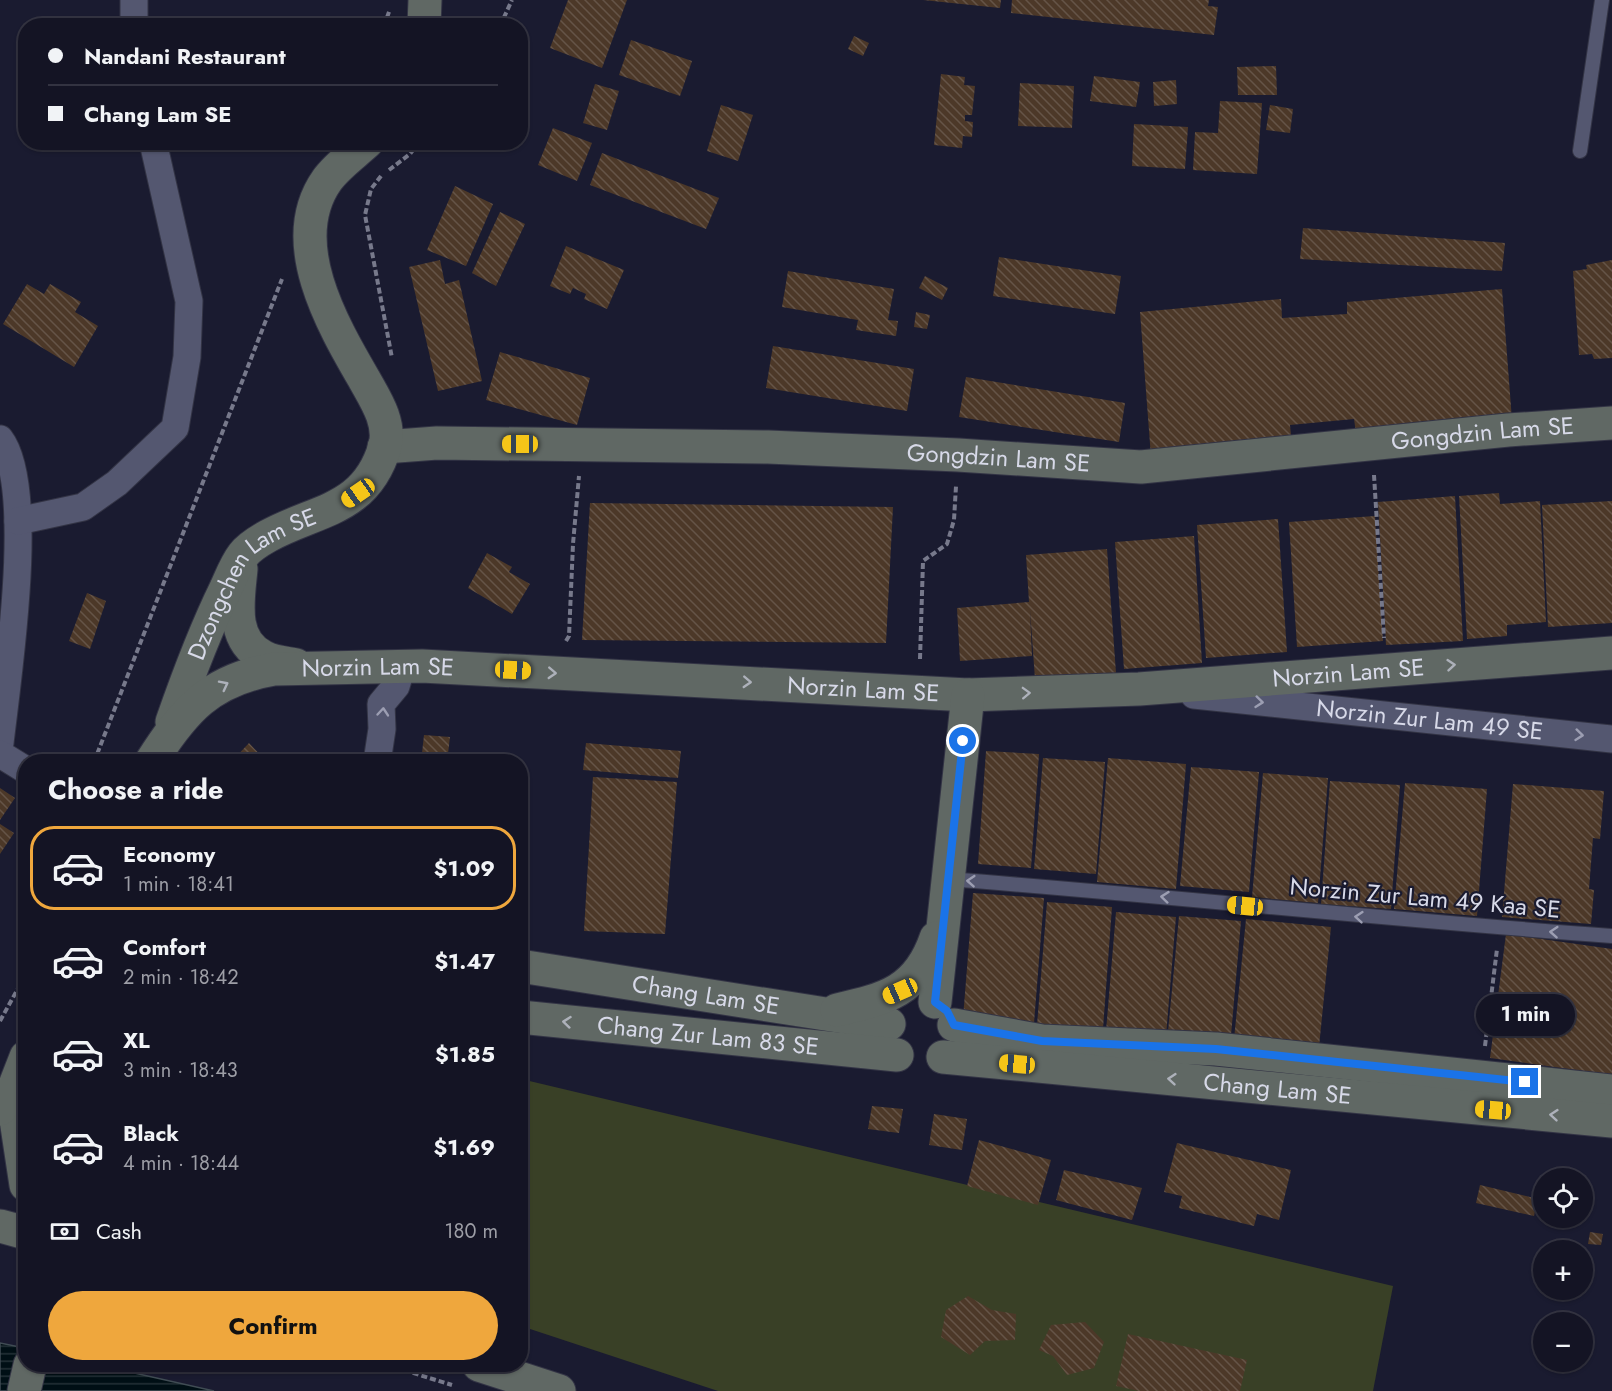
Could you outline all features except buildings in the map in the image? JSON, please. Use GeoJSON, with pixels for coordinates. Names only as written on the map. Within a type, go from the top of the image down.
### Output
{"type":"FeatureCollection","features":[{"type":"Feature","properties":{"kind":"main road"},"geometry":{"type":"LineString","coordinates":[[424,18],[425,0]]}},
{"type":"Feature","properties":{"kind":"main road","name":"Dzongchen Lam SE"},"geometry":{"type":"LineString","coordinates":[[160,754],[206,628],[242,555],[254,544],[281,529],[334,510],[358,493],[374,472],[384,447],[386,429],[380,408],[322,294],[313,264],[310,235],[314,206],[328,179],[359,150]]}},
{"type":"Feature","properties":{"kind":"main road","name":"Gongdzin Lam SE"},"geometry":{"type":"LineString","coordinates":[[384,447],[436,443],[768,447],[958,455],[1141,467],[1508,430],[1612,423]]}},
{"type":"Feature","properties":{"kind":"main road"},"geometry":{"type":"LineString","coordinates":[[242,555],[238,596],[239,631],[250,646],[264,658],[305,667]]}},
{"type":"Feature","properties":{"kind":"main road","name":"Norzin Lam SE"},"geometry":{"type":"LineString","coordinates":[[160,754],[195,702],[224,684],[253,673],[305,667],[402,666],[546,672],[968,695],[1139,689],[1612,653]]}},
{"type":"Feature","properties":{"kind":"main road"},"geometry":{"type":"LineString","coordinates":[[945,1013],[922,999],[907,1002],[896,1011],[889,1024],[891,1046],[897,1055],[907,1062],[919,1065],[932,1064],[943,1057],[954,1037],[945,1013],[943,916],[968,695]]}},
{"type":"Feature","properties":{"kind":"main road"},"geometry":{"type":"LineString","coordinates":[[823,1013],[880,999],[900,991],[913,980],[933,947],[943,916]]}},
{"type":"Feature","properties":{"kind":"main road","name":"Chang Lam SE"},"geometry":{"type":"LineString","coordinates":[[528,967],[889,1024]]}},
{"type":"Feature","properties":{"kind":"main road","name":"Chang Lam SE"},"geometry":{"type":"LineString","coordinates":[[945,1013],[1042,1041],[1216,1049],[1612,1090]]}},
{"type":"Feature","properties":{"kind":"main road","name":"Chang Zur Lam 83 SE"},"geometry":{"type":"LineString","coordinates":[[528,1018],[897,1055]]}},
{"type":"Feature","properties":{"kind":"main road","name":"Chang Lam SE"},"geometry":{"type":"LineString","coordinates":[[943,1057],[1612,1121]]}},
{"type":"Feature","properties":{"kind":"main road"},"geometry":{"type":"LineString","coordinates":[[18,1075],[6,1101],[18,1151]]}},
{"type":"Feature","properties":{"kind":"main road"},"geometry":{"type":"LineString","coordinates":[[0,1226],[18,1231]]}},
{"type":"Feature","properties":{"kind":"main road"},"geometry":{"type":"LineString","coordinates":[[24,1391],[28,1372]]}},
{"type":"Feature","properties":{"kind":"main road"},"geometry":{"type":"LineString","coordinates":[[470,1376],[559,1391]]}},
{"type":"Feature","properties":{"kind":"street"},"geometry":{"type":"LineString","coordinates":[[134,0],[134,18]]}},
{"type":"Feature","properties":{"kind":"street"},"geometry":{"type":"LineString","coordinates":[[18,521],[83,507],[117,483],[175,428],[188,357],[189,301],[155,150]]}},
{"type":"Feature","properties":{"kind":"street"},"geometry":{"type":"LineString","coordinates":[[0,439],[9,450],[18,521],[15,607],[0,743]]}},
{"type":"Feature","properties":{"kind":"street"},"geometry":{"type":"LineString","coordinates":[[378,754],[382,729],[381,704],[396,686],[402,666]]}},
{"type":"Feature","properties":{"kind":"street","name":"Norzin Zur Lam 49 SE"},"geometry":{"type":"LineString","coordinates":[[1139,689],[1612,739]]}},
{"type":"Feature","properties":{"kind":"street"},"geometry":{"type":"LineString","coordinates":[[0,754],[18,765]]}},
{"type":"Feature","properties":{"kind":"lane"},"geometry":{"type":"LineString","coordinates":[[1580,151],[1602,0]]}},
{"type":"Feature","properties":{"kind":"lane","name":"Norzin Zur Lam 49 Kaa SE"},"geometry":{"type":"LineString","coordinates":[[947,879],[1612,936]]}},
{"type":"Feature","properties":{"kind":"path"},"geometry":{"type":"LineString","coordinates":[[504,18],[512,0]]}},
{"type":"Feature","properties":{"kind":"path"},"geometry":{"type":"LineString","coordinates":[[394,365],[387,342],[365,215],[371,189],[382,174],[413,150]]}},
{"type":"Feature","properties":{"kind":"path"},"geometry":{"type":"LineString","coordinates":[[97,754],[286,268]]}},
{"type":"Feature","properties":{"kind":"path"},"geometry":{"type":"LineString","coordinates":[[1372,444],[1386,670]]}},
{"type":"Feature","properties":{"kind":"path"},"geometry":{"type":"LineString","coordinates":[[546,672],[569,636],[573,544],[582,445]]}},
{"type":"Feature","properties":{"kind":"path"},"geometry":{"type":"LineString","coordinates":[[919,692],[923,561],[947,544],[954,520],[958,455]]}},
{"type":"Feature","properties":{"kind":"path"},"geometry":{"type":"LineString","coordinates":[[1484,1056],[1500,928]]}},
{"type":"Feature","properties":{"kind":"path"},"geometry":{"type":"LineString","coordinates":[[0,1021],[18,988]]}},
{"type":"Feature","properties":{"kind":"path"},"geometry":{"type":"LineString","coordinates":[[440,1372],[470,1376]]}},
{"type":"Feature","properties":{"kind":"green space"},"geometry":{"type":"Polygon","coordinates":[[[528,1081],[1393,1286],[1373,1391],[718,1391],[528,1328],[528,1081]]]}},
{"type":"Feature","properties":{"kind":"shaded area"},"geometry":{"type":"Polygon","coordinates":[[[0,1343],[18,1347],[18,1372],[130,1372],[214,1391],[0,1391],[0,1343]]]}},
{"type":"Feature","properties":{"kind":"route"},"geometry":{"type":"LineString","coordinates":[[963,741],[935,1002],[947,1011],[954,1025],[1005,1032],[1042,1041],[1216,1049],[1525,1082]]}}]}
